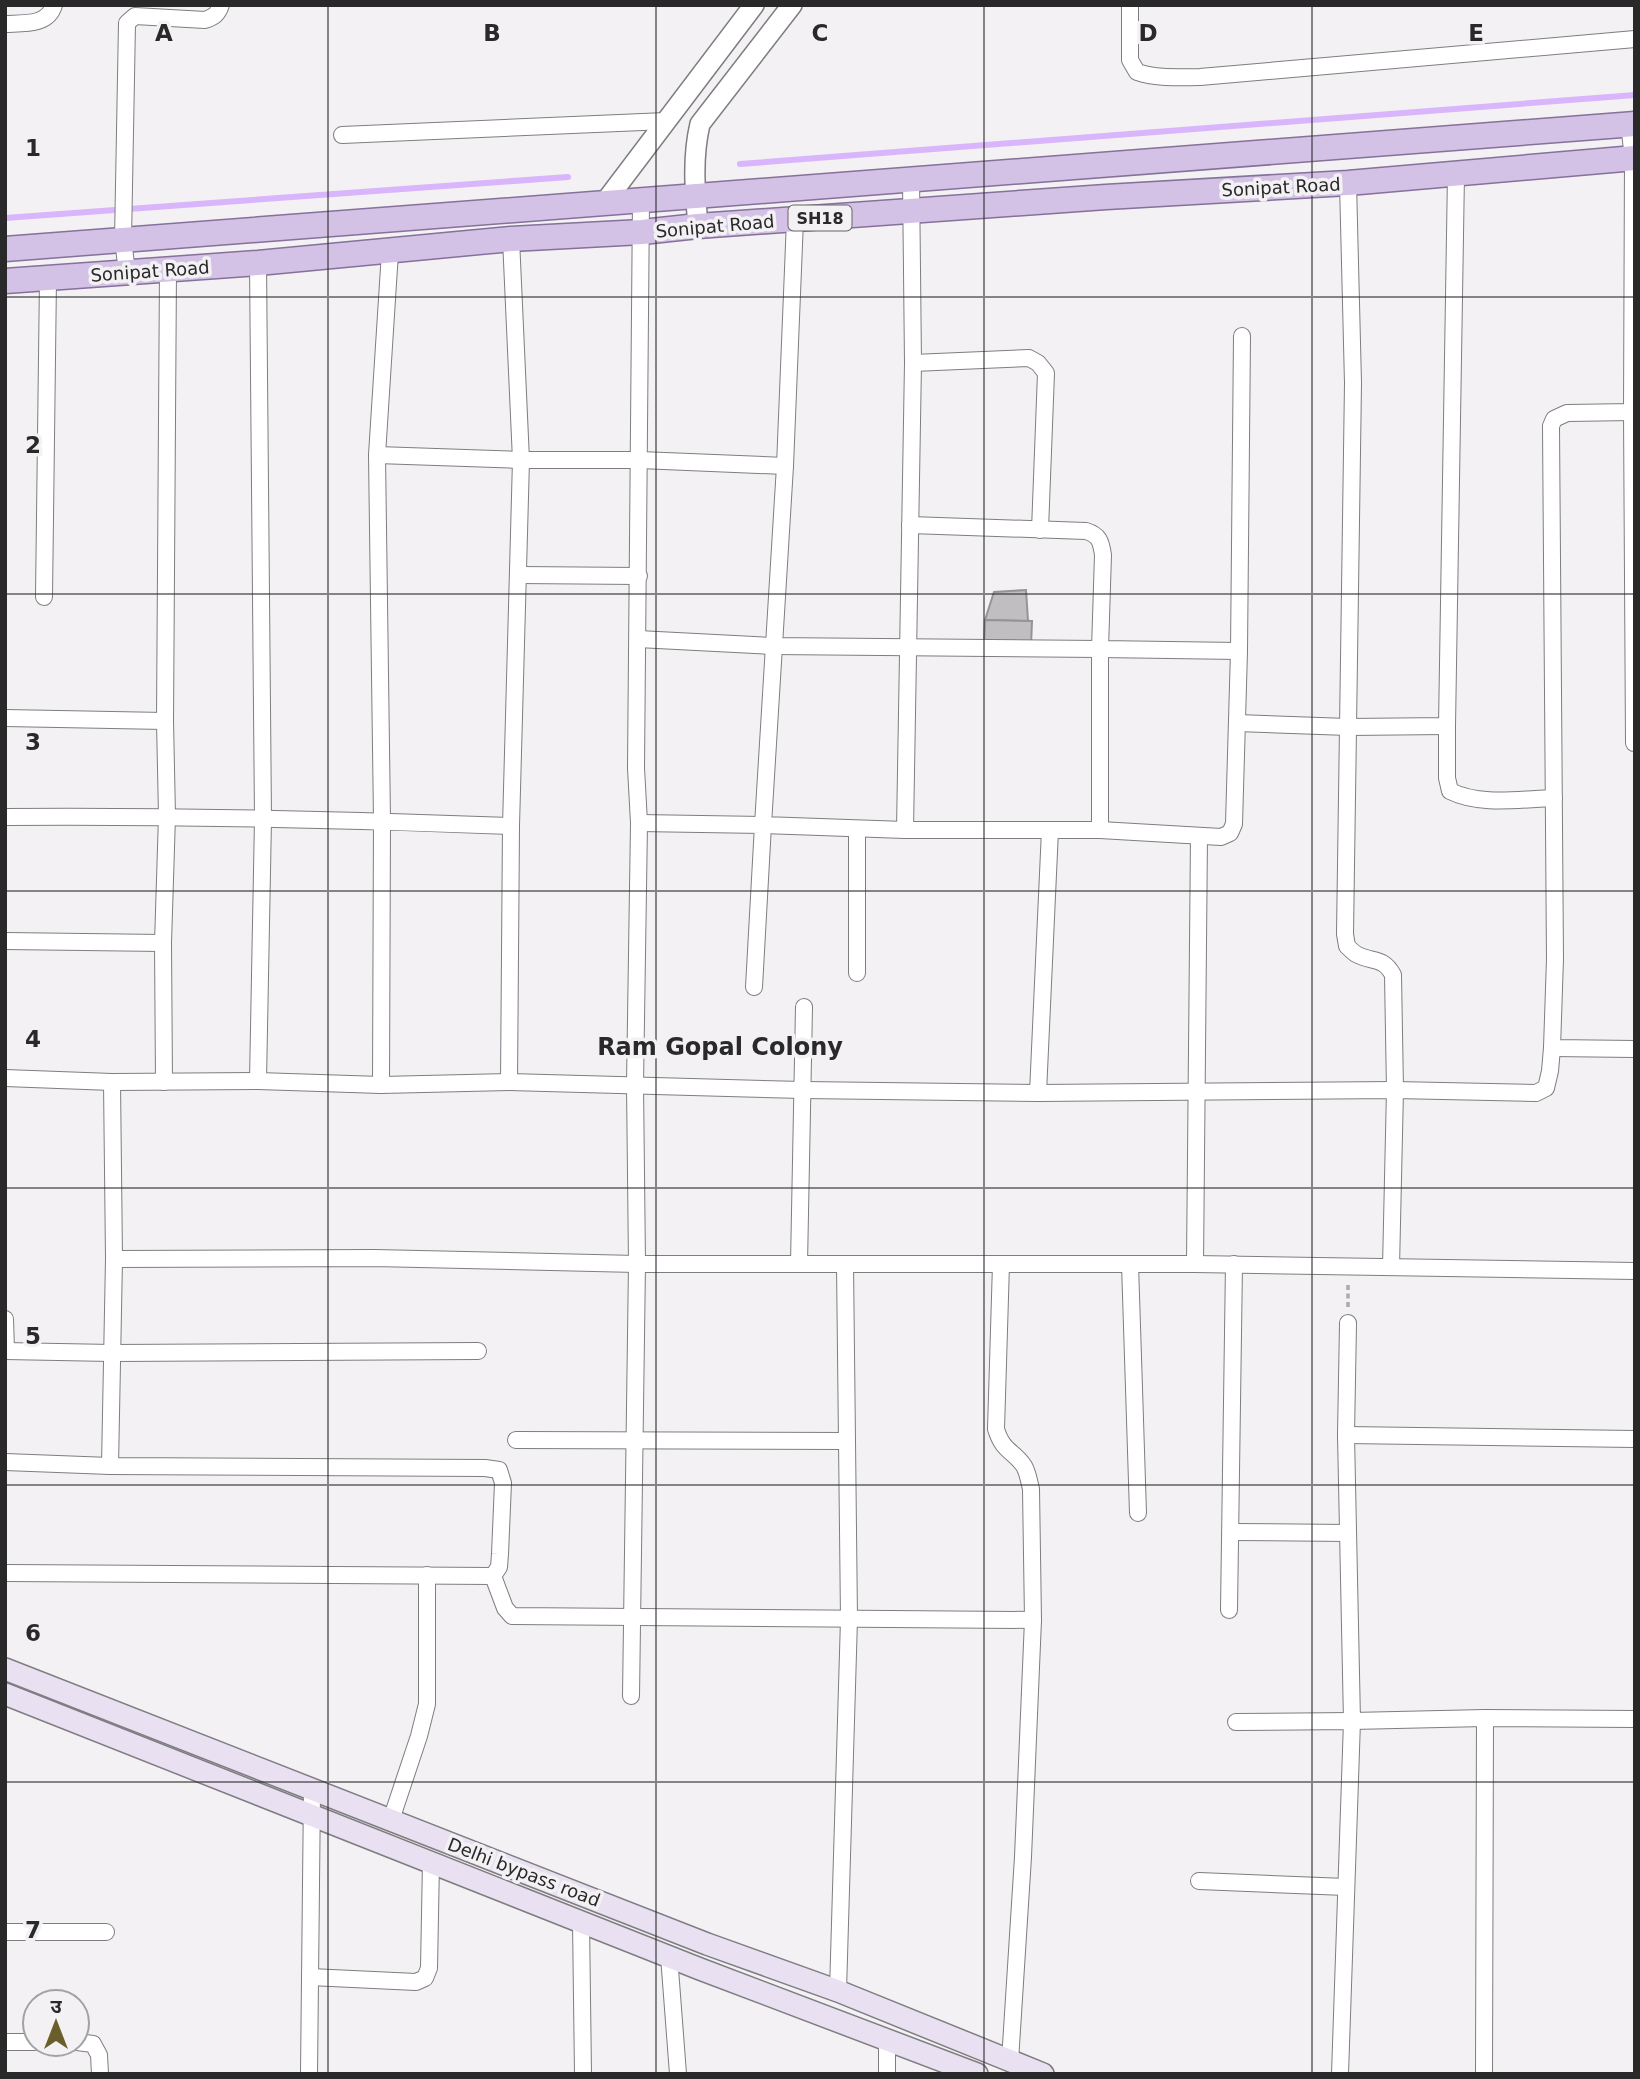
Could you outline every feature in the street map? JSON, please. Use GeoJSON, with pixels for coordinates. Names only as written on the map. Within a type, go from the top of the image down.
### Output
{"type":"FeatureCollection","features":[{"type":"Feature","properties":{"kind":"main road","name":"Sonipat Road"},"geometry":{"type":"LineString","coordinates":[[5,249],[1632,124]]}},
{"type":"Feature","properties":{"kind":"main road","name":"Sonipat Road"},"geometry":{"type":"LineString","coordinates":[[5,281],[258,263],[511,239],[642,232],[1119,196],[1348,183],[1634,158]]}},
{"type":"Feature","properties":{"kind":"main road","name":"Delhi bypass road"},"geometry":{"type":"LineString","coordinates":[[5,1670],[707,1944],[838,1991],[1043,2074]]}},
{"type":"Feature","properties":{"kind":"main road","name":"Delhi bypass road"},"geometry":{"type":"LineString","coordinates":[[5,1694],[581,1922],[977,2074]]}},
{"type":"Feature","properties":{"kind":"street"},"geometry":{"type":"LineString","coordinates":[[5,24],[44,20],[52,12],[54,5]]}},
{"type":"Feature","properties":{"kind":"street"},"geometry":{"type":"LineString","coordinates":[[127,272],[123,240],[127,23],[135,16],[205,20],[214,17],[221,5]]}},
{"type":"Feature","properties":{"kind":"street"},"geometry":{"type":"LineString","coordinates":[[605,202],[754,5]]}},
{"type":"Feature","properties":{"kind":"street"},"geometry":{"type":"LineString","coordinates":[[698,226],[695,154],[700,124],[792,5]]}},
{"type":"Feature","properties":{"kind":"street"},"geometry":{"type":"LineString","coordinates":[[1130,5],[1130,60],[1137,72],[1156,77],[1200,77],[1635,39]]}},
{"type":"Feature","properties":{"kind":"street"},"geometry":{"type":"LineString","coordinates":[[342,135],[666,121]]}},
{"type":"Feature","properties":{"kind":"street"},"geometry":{"type":"LineString","coordinates":[[1632,124],[1634,743]]}},
{"type":"Feature","properties":{"kind":"street"},"geometry":{"type":"LineString","coordinates":[[1455,174],[1447,778],[1450,791],[1478,800],[1554,798]]}},
{"type":"Feature","properties":{"kind":"street"},"geometry":{"type":"LineString","coordinates":[[905,830],[913,363],[911,178]]}},
{"type":"Feature","properties":{"kind":"street"},"geometry":{"type":"LineString","coordinates":[[1348,183],[1353,383],[1347,946],[1357,954],[1381,962],[1393,975],[1395,1090],[1391,1267]]}},
{"type":"Feature","properties":{"kind":"street"},"geometry":{"type":"LineString","coordinates":[[631,1696],[637,1264],[635,1086],[639,823],[636,768],[641,200]]}},
{"type":"Feature","properties":{"kind":"street"},"geometry":{"type":"LineString","coordinates":[[754,987],[785,466],[795,220]]}},
{"type":"Feature","properties":{"kind":"street"},"geometry":{"type":"LineString","coordinates":[[509,1082],[510,826],[521,460],[511,239]]}},
{"type":"Feature","properties":{"kind":"street"},"geometry":{"type":"LineString","coordinates":[[381,1085],[382,820],[377,456],[390,252]]}},
{"type":"Feature","properties":{"kind":"street"},"geometry":{"type":"LineString","coordinates":[[258,263],[263,819],[258,1081]]}},
{"type":"Feature","properties":{"kind":"street"},"geometry":{"type":"LineString","coordinates":[[164,1082],[168,269]]}},
{"type":"Feature","properties":{"kind":"street"},"geometry":{"type":"LineString","coordinates":[[44,597],[48,278]]}},
{"type":"Feature","properties":{"kind":"street"},"geometry":{"type":"LineString","coordinates":[[639,823],[905,830],[1100,830],[1199,836],[1221,836],[1230,833],[1234,824],[1239,651],[1242,336]]}},
{"type":"Feature","properties":{"kind":"street"},"geometry":{"type":"LineString","coordinates":[[913,363],[1029,358],[1038,363],[1045,373],[1040,530]]}},
{"type":"Feature","properties":{"kind":"street"},"geometry":{"type":"LineString","coordinates":[[5,1078],[381,1085],[509,1082],[1038,1093],[1395,1090],[1536,1093],[1546,1088],[1550,1072],[1555,959],[1551,426],[1554,419],[1567,413],[1632,412]]}},
{"type":"Feature","properties":{"kind":"street"},"geometry":{"type":"LineString","coordinates":[[377,456],[640,460],[785,466]]}},
{"type":"Feature","properties":{"kind":"street"},"geometry":{"type":"LineString","coordinates":[[910,525],[1086,530],[1096,534],[1102,542],[1100,830]]}},
{"type":"Feature","properties":{"kind":"street"},"geometry":{"type":"LineString","coordinates":[[519,575],[639,576]]}},
{"type":"Feature","properties":{"kind":"street"},"geometry":{"type":"LineString","coordinates":[[638,639],[773,646],[1239,651]]}},
{"type":"Feature","properties":{"kind":"street"},"geometry":{"type":"LineString","coordinates":[[5,719],[165,721]]}},
{"type":"Feature","properties":{"kind":"street"},"geometry":{"type":"LineString","coordinates":[[1237,723],[1348,727],[1447,726]]}},
{"type":"Feature","properties":{"kind":"street"},"geometry":{"type":"LineString","coordinates":[[5,817],[167,816],[382,820],[510,826]]}},
{"type":"Feature","properties":{"kind":"street"},"geometry":{"type":"LineString","coordinates":[[856,973],[857,829]]}},
{"type":"Feature","properties":{"kind":"street"},"geometry":{"type":"LineString","coordinates":[[1038,1093],[1050,830]]}},
{"type":"Feature","properties":{"kind":"street"},"geometry":{"type":"LineString","coordinates":[[1195,1264],[1199,836]]}},
{"type":"Feature","properties":{"kind":"street"},"geometry":{"type":"LineString","coordinates":[[5,941],[163,943]]}},
{"type":"Feature","properties":{"kind":"street"},"geometry":{"type":"LineString","coordinates":[[799,1265],[804,1007]]}},
{"type":"Feature","properties":{"kind":"street"},"geometry":{"type":"LineString","coordinates":[[1552,1048],[1635,1049]]}},
{"type":"Feature","properties":{"kind":"street"},"geometry":{"type":"LineString","coordinates":[[110,1466],[114,1259],[112,1082]]}},
{"type":"Feature","properties":{"kind":"street"},"geometry":{"type":"LineString","coordinates":[[114,1259],[374,1258],[799,1265],[1195,1264],[1635,1271]]}},
{"type":"Feature","properties":{"kind":"street"},"geometry":{"type":"LineString","coordinates":[[838,1991],[849,1619],[845,1264]]}},
{"type":"Feature","properties":{"kind":"street"},"geometry":{"type":"LineString","coordinates":[[1002,1264],[996,1429],[1006,1450],[1026,1468],[1031,1489],[1033,1620],[1023,1857],[1010,2061]]}},
{"type":"Feature","properties":{"kind":"street"},"geometry":{"type":"LineString","coordinates":[[1130,1264],[1138,1513]]}},
{"type":"Feature","properties":{"kind":"street"},"geometry":{"type":"LineString","coordinates":[[1229,1610],[1234,1265]]}},
{"type":"Feature","properties":{"kind":"street"},"geometry":{"type":"LineString","coordinates":[[5,1319],[6,1351],[478,1351]]}},
{"type":"Feature","properties":{"kind":"street"},"geometry":{"type":"LineString","coordinates":[[1339,2074],[1352,1721],[1346,1435],[1348,1323]]}},
{"type":"Feature","properties":{"kind":"street"},"geometry":{"type":"LineString","coordinates":[[1346,1435],[1635,1440]]}},
{"type":"Feature","properties":{"kind":"street"},"geometry":{"type":"LineString","coordinates":[[516,1440],[847,1441]]}},
{"type":"Feature","properties":{"kind":"street"},"geometry":{"type":"LineString","coordinates":[[5,1462],[110,1466],[499,1470],[503,1483],[499,1567],[492,1576]]}},
{"type":"Feature","properties":{"kind":"street"},"geometry":{"type":"LineString","coordinates":[[1230,1532],[1348,1533]]}},
{"type":"Feature","properties":{"kind":"street"},"geometry":{"type":"LineString","coordinates":[[5,1573],[492,1576]]}},
{"type":"Feature","properties":{"kind":"street"},"geometry":{"type":"LineString","coordinates":[[391,1820],[427,1704],[427,1575]]}},
{"type":"Feature","properties":{"kind":"street"},"geometry":{"type":"LineString","coordinates":[[492,1576],[505,1608],[512,1616],[1033,1620]]}},
{"type":"Feature","properties":{"kind":"street"},"geometry":{"type":"LineString","coordinates":[[1484,2074],[1485,1718]]}},
{"type":"Feature","properties":{"kind":"street"},"geometry":{"type":"LineString","coordinates":[[1236,1722],[1485,1718],[1635,1719]]}},
{"type":"Feature","properties":{"kind":"street"},"geometry":{"type":"LineString","coordinates":[[309,2074],[312,1790]]}},
{"type":"Feature","properties":{"kind":"street"},"geometry":{"type":"LineString","coordinates":[[310,1977],[416,1982],[425,1978],[429,1968],[431,1862]]}},
{"type":"Feature","properties":{"kind":"street"},"geometry":{"type":"LineString","coordinates":[[1199,1881],[1346,1887]]}},
{"type":"Feature","properties":{"kind":"street"},"geometry":{"type":"LineString","coordinates":[[581,1922],[583,2074]]}},
{"type":"Feature","properties":{"kind":"street"},"geometry":{"type":"LineString","coordinates":[[5,1932],[106,1933]]}},
{"type":"Feature","properties":{"kind":"street"},"geometry":{"type":"LineString","coordinates":[[669,1956],[678,2074]]}},
{"type":"Feature","properties":{"kind":"street"},"geometry":{"type":"LineString","coordinates":[[887,2039],[887,2074]]}},
{"type":"Feature","properties":{"kind":"street"},"geometry":{"type":"LineString","coordinates":[[91,2044],[97,2049],[100,2074]]}},
{"type":"Feature","properties":{"kind":"path"},"geometry":{"type":"LineString","coordinates":[[1348,1323],[1349,1266]]}},
{"type":"Feature","properties":{"kind":"building"},"geometry":{"type":"Polygon","coordinates":[[[1026,590],[1028,621],[985,620],[994,592],[1026,590]]]}},
{"type":"Feature","properties":{"kind":"building"},"geometry":{"type":"Polygon","coordinates":[[[985,620],[1032,621],[1031,646],[984,644],[985,620]]]}},
{"type":"Feature","properties":{"kind":"waterway"},"geometry":{"type":"LineString","coordinates":[[740,164],[1635,95]]}},
{"type":"Feature","properties":{"kind":"waterway"},"geometry":{"type":"LineString","coordinates":[[5,218],[568,177]]}},
{"type":"Feature","properties":{"kind":"district","name":"Ram Gopal Colony"},"geometry":{"type":"Point","coordinates":[720,1047]}}]}
